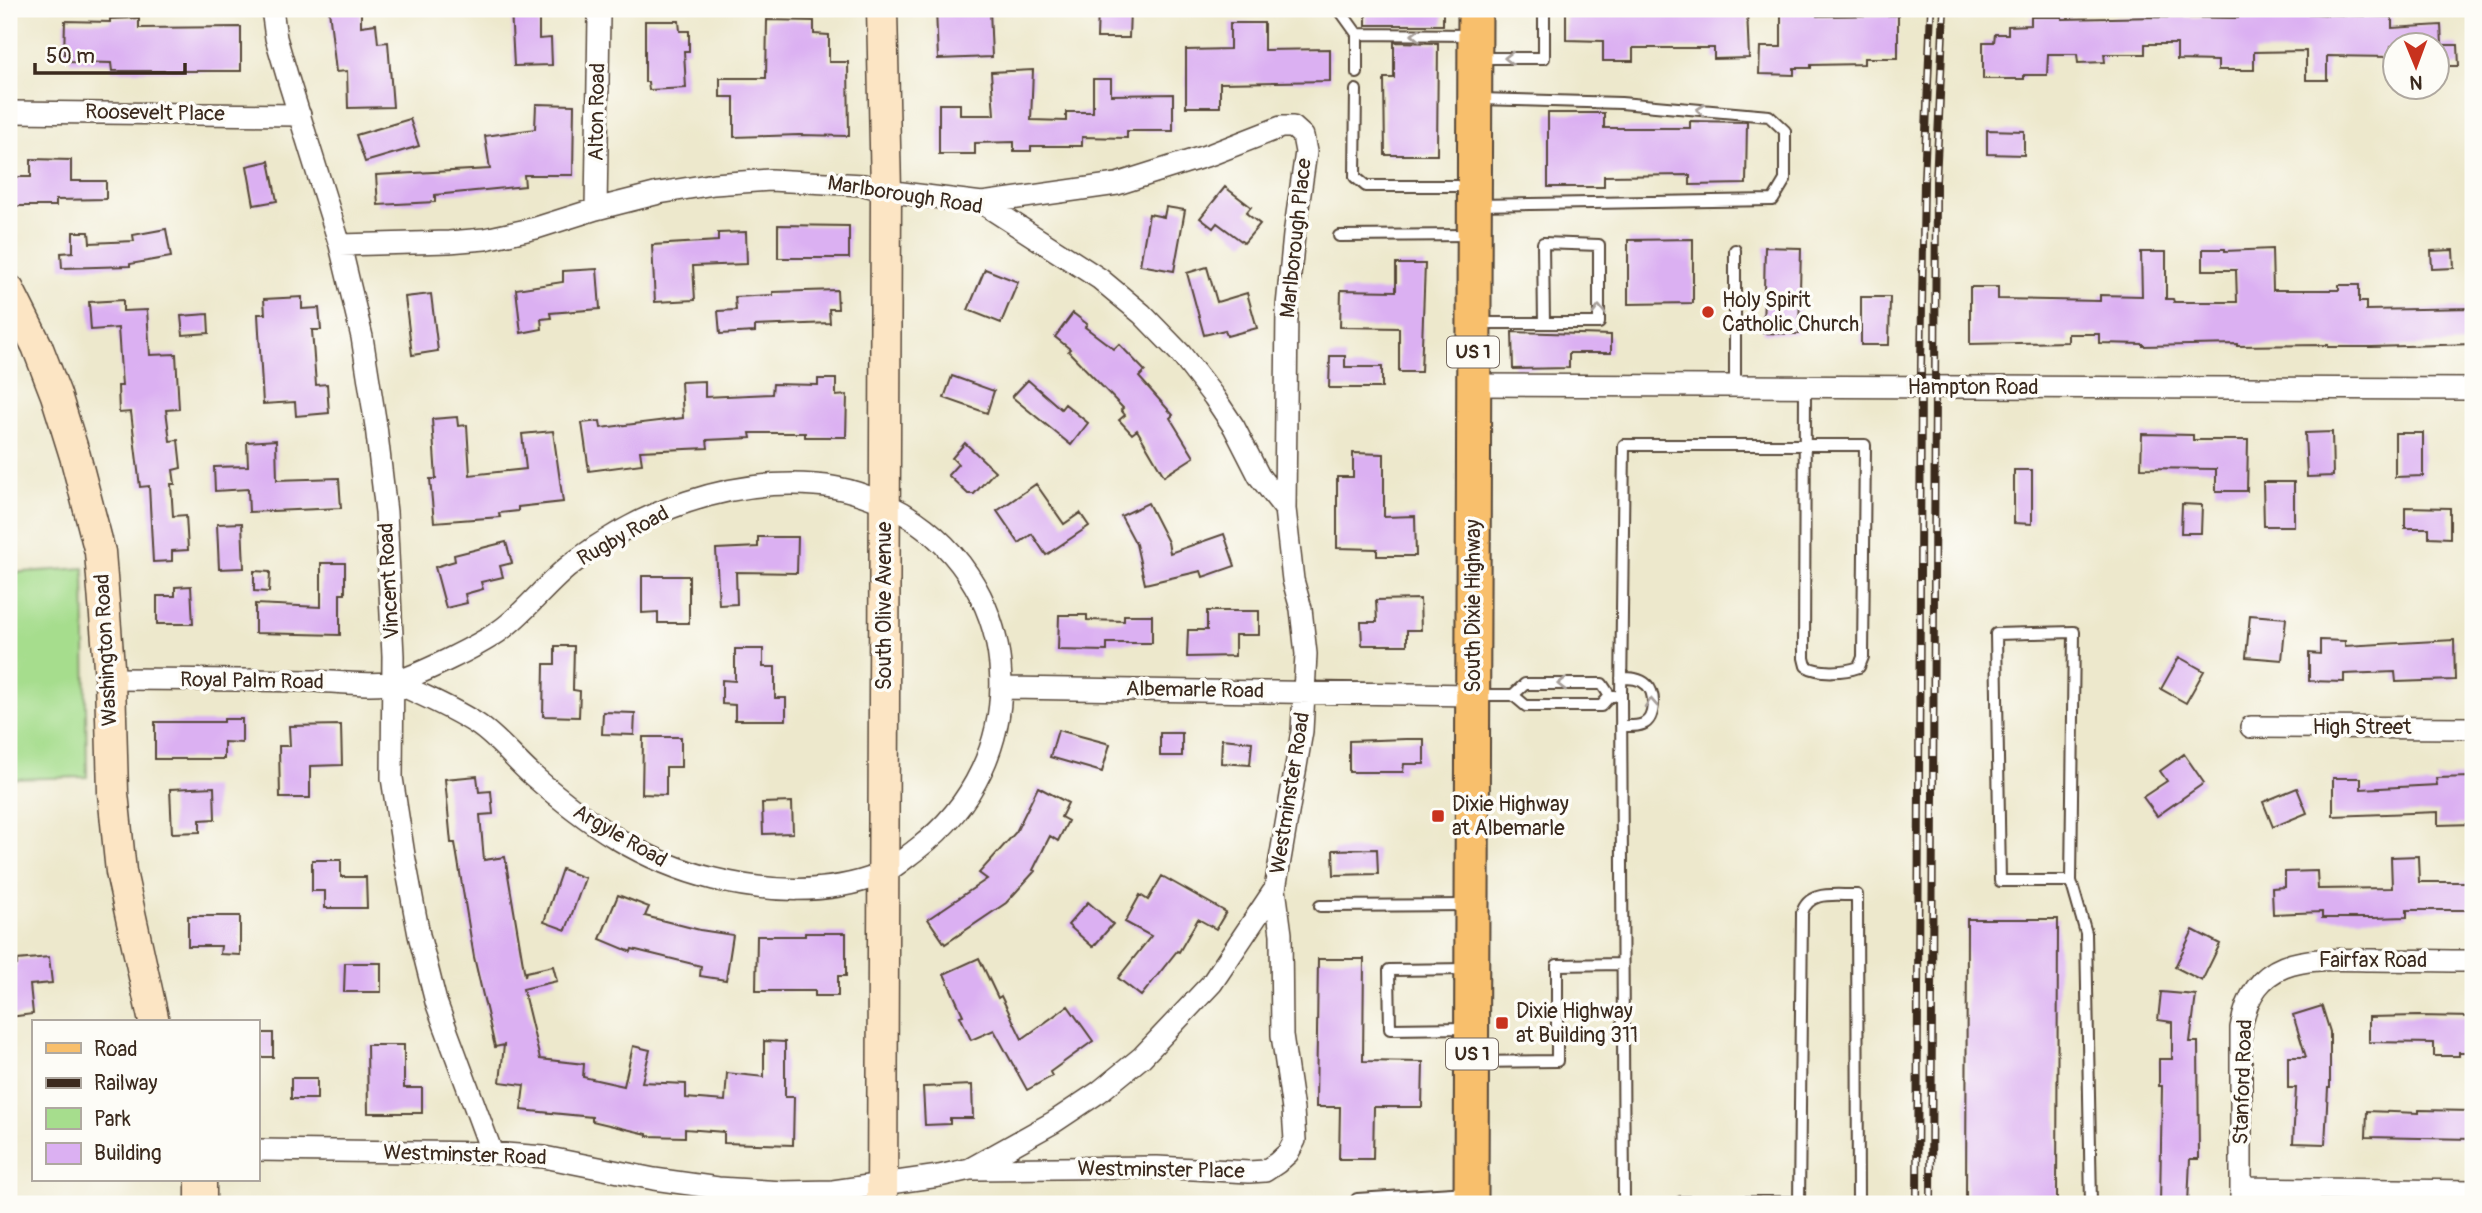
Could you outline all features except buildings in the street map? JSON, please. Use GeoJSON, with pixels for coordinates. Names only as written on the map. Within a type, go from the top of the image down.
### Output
{"type":"FeatureCollection","features":[{"type":"Feature","properties":{"kind":"main road","name":"South Dixie Highway"},"geometry":{"type":"LineString","coordinates":[[1471,1198],[1475,34]]}},
{"type":"Feature","properties":{"kind":"street","name":"Vincent Road"},"geometry":{"type":"LineString","coordinates":[[272,9],[276,38],[340,246],[362,337],[386,512],[394,682],[392,778],[419,935],[436,1002],[458,1068],[492,1153]]}},
{"type":"Feature","properties":{"kind":"street","name":"South Olive Avenue"},"geometry":{"type":"LineString","coordinates":[[882,9],[886,191],[882,1194]]}},
{"type":"Feature","properties":{"kind":"street","name":"Alton Road"},"geometry":{"type":"LineString","coordinates":[[596,209],[599,15]]}},
{"type":"Feature","properties":{"kind":"street","name":"Roosevelt Place"},"geometry":{"type":"LineString","coordinates":[[9,112],[300,115]]}},
{"type":"Feature","properties":{"kind":"street","name":"Marlborough Place"},"geometry":{"type":"LineString","coordinates":[[982,203],[1117,184],[1212,154],[1281,127],[1293,127],[1303,136],[1306,152],[1287,306],[1285,509]]}},
{"type":"Feature","properties":{"kind":"street","name":"Marlborough Road"},"geometry":{"type":"LineString","coordinates":[[340,246],[485,239],[536,228],[659,193],[714,184],[770,180],[864,185],[886,191],[982,203],[1100,279],[1142,314],[1180,353],[1214,397],[1234,427],[1259,476],[1285,509]]}},
{"type":"Feature","properties":{"kind":"street","name":"Washington Road"},"geometry":{"type":"LineString","coordinates":[[9,290],[37,346],[56,395],[100,552],[110,679],[113,793],[121,872],[154,1020]]}},
{"type":"Feature","properties":{"kind":"street","name":"Hampton Road"},"geometry":{"type":"LineString","coordinates":[[1473,385],[2473,389]]}},
{"type":"Feature","properties":{"kind":"street","name":"Rugby Road"},"geometry":{"type":"LineString","coordinates":[[394,682],[499,632],[572,564],[614,536],[654,515],[698,498],[741,488],[815,485],[852,491],[885,503],[923,526],[946,547],[966,571],[981,597],[992,626],[999,656],[1001,688],[996,732],[986,762],[972,789],[955,815],[933,837],[883,874]]}},
{"type":"Feature","properties":{"kind":"street"},"geometry":{"type":"LineString","coordinates":[[1285,509],[1293,580],[1301,609],[1306,653],[1304,691]]}},
{"type":"Feature","properties":{"kind":"street","name":"Royal Palm Road"},"geometry":{"type":"LineString","coordinates":[[110,679],[394,682]]}},
{"type":"Feature","properties":{"kind":"street","name":"Argyle Road"},"geometry":{"type":"LineString","coordinates":[[394,682],[481,726],[575,812],[599,829],[668,866],[755,888],[804,889],[849,884],[883,874]]}},
{"type":"Feature","properties":{"kind":"street","name":"Albemarle Road"},"geometry":{"type":"LineString","coordinates":[[1001,688],[1473,695]]}},
{"type":"Feature","properties":{"kind":"street","name":"Westminster Road"},"geometry":{"type":"LineString","coordinates":[[259,1150],[492,1153],[544,1157],[654,1179],[718,1188],[783,1192],[882,1194],[970,1170],[1054,1122],[1099,1092],[1142,1057],[1212,983],[1275,889],[1298,767],[1304,691]]}},
{"type":"Feature","properties":{"kind":"street","name":"High Street"},"geometry":{"type":"LineString","coordinates":[[2251,727],[2473,728]]}},
{"type":"Feature","properties":{"kind":"street","name":"Westminster Place"},"geometry":{"type":"LineString","coordinates":[[970,1170],[1157,1167],[1249,1172],[1265,1171],[1288,1153],[1295,1140],[1282,1035],[1281,934],[1275,889]]}},
{"type":"Feature","properties":{"kind":"street","name":"Fairfax Road"},"geometry":{"type":"LineString","coordinates":[[2276,970],[2288,964],[2315,959],[2473,961]]}},
{"type":"Feature","properties":{"kind":"street","name":"Stanford Road"},"geometry":{"type":"LineString","coordinates":[[2241,1196],[2243,1014],[2252,995],[2264,979],[2276,970]]}},
{"type":"Feature","properties":{"kind":"street"},"geometry":{"type":"LineString","coordinates":[[201,1182],[201,1204]]}},
{"type":"Feature","properties":{"kind":"street"},"geometry":{"type":"LineString","coordinates":[[2241,1196],[2473,1191]]}},
{"type":"Feature","properties":{"kind":"lane"},"geometry":{"type":"LineString","coordinates":[[1339,9],[1357,34],[1357,74]]}},
{"type":"Feature","properties":{"kind":"lane"},"geometry":{"type":"LineString","coordinates":[[1357,34],[1475,34],[1544,58],[1544,9]]}},
{"type":"Feature","properties":{"kind":"lane"},"geometry":{"type":"LineString","coordinates":[[1356,90],[1355,177],[1366,187],[1474,208]]}},
{"type":"Feature","properties":{"kind":"lane"},"geometry":{"type":"LineString","coordinates":[[1339,236],[1474,208],[1773,200],[1785,180],[1785,131],[1769,116],[1621,103],[1475,99]]}},
{"type":"Feature","properties":{"kind":"lane"},"geometry":{"type":"LineString","coordinates":[[1474,323],[1544,323],[1599,323],[1598,245],[1543,243],[1544,323]]}},
{"type":"Feature","properties":{"kind":"lane"},"geometry":{"type":"LineString","coordinates":[[1735,250],[1735,386]]}},
{"type":"Feature","properties":{"kind":"lane"},"geometry":{"type":"LineString","coordinates":[[1624,1204],[1621,726],[1615,696],[1621,678],[1624,445],[1804,445],[1865,445],[1863,657],[1859,667],[1850,670],[1813,670],[1806,666],[1804,658],[1804,445],[1805,386]]}},
{"type":"Feature","properties":{"kind":"lane"},"geometry":{"type":"LineString","coordinates":[[2071,881],[2000,881],[1996,635],[2074,632],[2071,881],[2085,933],[2091,1204]]}},
{"type":"Feature","properties":{"kind":"lane"},"geometry":{"type":"LineString","coordinates":[[1621,678],[1636,678],[1646,683],[1652,695],[1652,715],[1646,722],[1640,726],[1621,726]]}},
{"type":"Feature","properties":{"kind":"lane"},"geometry":{"type":"LineString","coordinates":[[1513,695],[1525,684],[1602,684],[1615,696]]}},
{"type":"Feature","properties":{"kind":"lane"},"geometry":{"type":"LineString","coordinates":[[1473,695],[1513,695],[1526,706],[1601,706],[1615,696]]}},
{"type":"Feature","properties":{"kind":"lane"},"geometry":{"type":"LineString","coordinates":[[1681,1204],[1799,1203],[1802,913],[1805,903],[1815,896],[1857,895],[1858,1204]]}},
{"type":"Feature","properties":{"kind":"lane"},"geometry":{"type":"LineString","coordinates":[[1320,906],[1472,905]]}},
{"type":"Feature","properties":{"kind":"lane"},"geometry":{"type":"LineString","coordinates":[[1471,1062],[1557,1061],[1557,965],[1622,964]]}},
{"type":"Feature","properties":{"kind":"lane"},"geometry":{"type":"LineString","coordinates":[[1472,969],[1390,970],[1390,1029],[1472,1028]]}},
{"type":"Feature","properties":{"kind":"lane"},"geometry":{"type":"LineString","coordinates":[[1357,1204],[1357,1199],[1471,1198]]}},
{"type":"Feature","properties":{"kind":"green space"},"geometry":{"type":"Polygon","coordinates":[[[84,568],[87,777],[9,779],[9,573],[84,568]]]}},
{"type":"Feature","properties":{"kind":"railway"},"geometry":{"type":"LineString","coordinates":[[1917,1204],[1921,366],[1924,181],[1931,9]]}},
{"type":"Feature","properties":{"kind":"railway"},"geometry":{"type":"LineString","coordinates":[[1931,1204],[1936,181],[1944,9]]}},
{"type":"Feature","properties":{"kind":"place","name":"Holy Spirit Catholic Church"},"geometry":{"type":"Point","coordinates":[1708,312]}},
{"type":"Feature","properties":{"kind":"place","name":"Dixie Highway at Albemarle"},"geometry":{"type":"Point","coordinates":[1438,816]}},
{"type":"Feature","properties":{"kind":"place","name":"Dixie Highway at Building 311"},"geometry":{"type":"Point","coordinates":[1502,1023]}}]}
